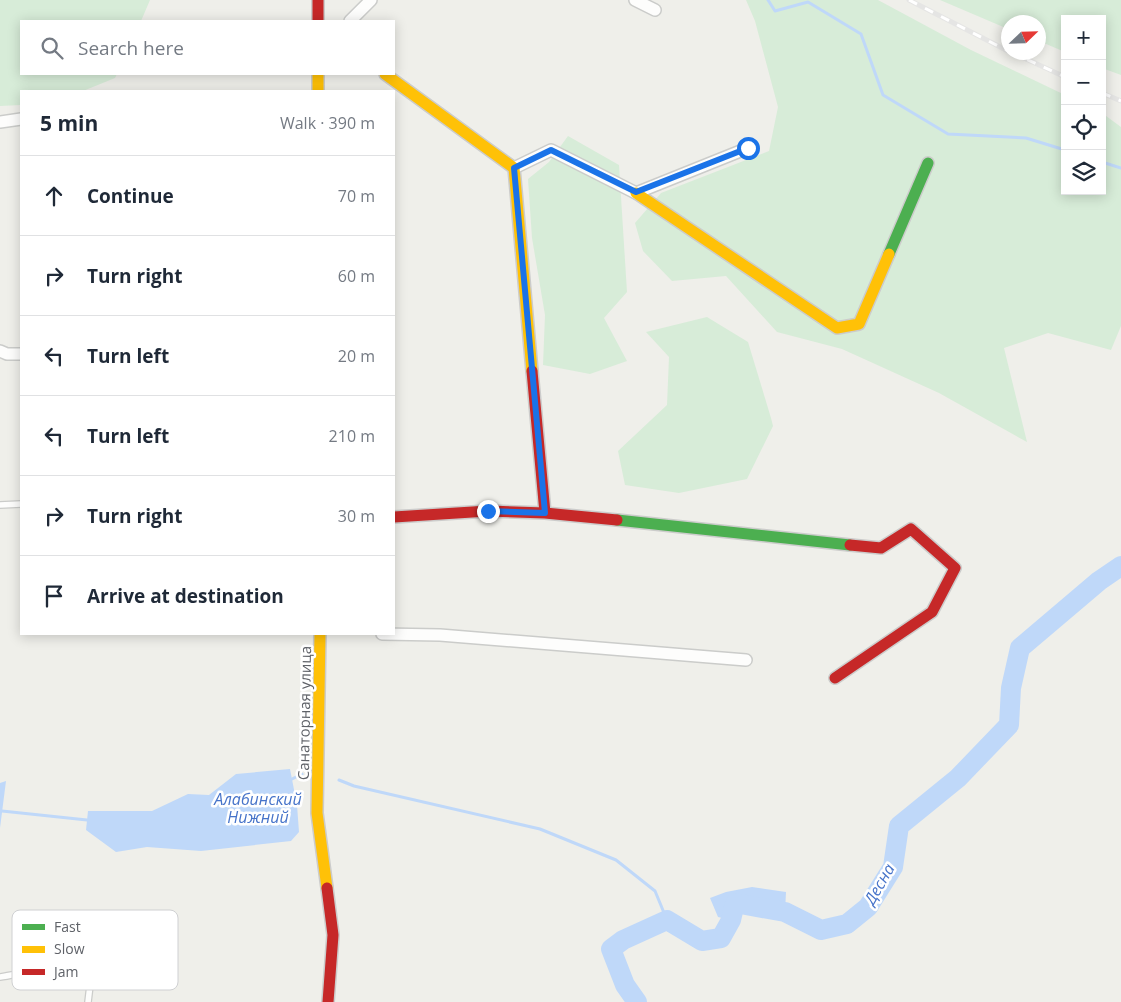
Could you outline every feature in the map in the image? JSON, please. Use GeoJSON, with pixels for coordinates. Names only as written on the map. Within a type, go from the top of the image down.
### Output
{"type":"FeatureCollection","features":[{"type":"Feature","properties":{"kind":"street"},"geometry":{"type":"LineString","coordinates":[[318,0],[318,20]]}},
{"type":"Feature","properties":{"kind":"street"},"geometry":{"type":"LineString","coordinates":[[351,20],[371,0]]}},
{"type":"Feature","properties":{"kind":"street"},"geometry":{"type":"LineString","coordinates":[[634,0],[655,10]]}},
{"type":"Feature","properties":{"kind":"street"},"geometry":{"type":"LineString","coordinates":[[318,75],[318,90]]}},
{"type":"Feature","properties":{"kind":"street"},"geometry":{"type":"LineString","coordinates":[[386,75],[514,168],[545,513]]}},
{"type":"Feature","properties":{"kind":"street"},"geometry":{"type":"LineString","coordinates":[[0,122],[20,119]]}},
{"type":"Feature","properties":{"kind":"street"},"geometry":{"type":"LineString","coordinates":[[636,192],[748,148]]}},
{"type":"Feature","properties":{"kind":"street"},"geometry":{"type":"LineString","coordinates":[[514,168],[551,150],[636,192],[837,328],[859,324],[928,163]]}},
{"type":"Feature","properties":{"kind":"street"},"geometry":{"type":"LineString","coordinates":[[0,351],[7,354],[20,354]]}},
{"type":"Feature","properties":{"kind":"street"},"geometry":{"type":"LineString","coordinates":[[395,517],[488,511],[545,513],[881,548],[911,529],[955,568],[932,612],[835,678]]}},
{"type":"Feature","properties":{"kind":"street"},"geometry":{"type":"LineString","coordinates":[[395,634],[440,636],[746,660]]}},
{"type":"Feature","properties":{"kind":"street","name":"Санаторная улица"},"geometry":{"type":"LineString","coordinates":[[320,635],[317,813],[333,935],[328,1002]]}},
{"type":"Feature","properties":{"kind":"lane"},"geometry":{"type":"LineString","coordinates":[[0,505],[20,504]]}},
{"type":"Feature","properties":{"kind":"green space"},"geometry":{"type":"Polygon","coordinates":[[[0,0],[150,0],[141,20],[20,20],[20,75],[116,75],[115,78],[85,90],[20,90],[20,105],[0,106],[0,0]]]}},
{"type":"Feature","properties":{"kind":"green space"},"geometry":{"type":"Polygon","coordinates":[[[746,0],[878,0],[971,50],[1061,93],[1061,195],[1106,195],[1106,116],[1121,127],[1121,326],[1111,350],[1048,333],[1004,348],[1027,442],[939,393],[842,349],[777,332],[726,276],[672,281],[643,251],[635,223],[661,193],[769,151],[778,107],[755,21],[746,0]]]}},
{"type":"Feature","properties":{"kind":"green space"},"geometry":{"type":"Polygon","coordinates":[[[940,0],[1121,0],[1121,75],[1106,69],[1106,15],[1061,15],[1061,50],[1046,44],[1046,15],[1001,15],[1001,26],[940,0]]]}},
{"type":"Feature","properties":{"kind":"green space"},"geometry":{"type":"Polygon","coordinates":[[[568,136],[619,165],[627,292],[604,318],[627,361],[590,374],[543,365],[545,315],[532,238],[528,179],[549,162],[568,136]]]}},
{"type":"Feature","properties":{"kind":"green space"},"geometry":{"type":"Polygon","coordinates":[[[707,317],[748,342],[773,426],[747,479],[679,493],[625,485],[618,451],[667,405],[669,357],[646,332],[707,317]]]}},
{"type":"Feature","properties":{"kind":"water","name":"Алабинский Нижний"},"geometry":{"type":"Polygon","coordinates":[[[290,769],[297,805],[299,832],[291,841],[201,851],[147,847],[116,852],[86,830],[88,811],[152,811],[188,794],[209,795],[236,774],[290,769]]]}},
{"type":"Feature","properties":{"kind":"water"},"geometry":{"type":"Polygon","coordinates":[[[6,781],[0,828],[0,783],[6,781]]]}},
{"type":"Feature","properties":{"kind":"water"},"geometry":{"type":"Polygon","coordinates":[[[752,887],[786,892],[785,912],[735,903],[731,920],[718,917],[710,898],[726,892],[752,887]]]}},
{"type":"Feature","properties":{"kind":"waterway"},"geometry":{"type":"LineString","coordinates":[[768,0],[775,11],[808,2],[861,34],[883,95],[948,134],[1026,138],[1061,149]]}},
{"type":"Feature","properties":{"kind":"waterway"},"geometry":{"type":"LineString","coordinates":[[1106,163],[1121,168]]}},
{"type":"Feature","properties":{"kind":"waterway","name":"Десна"},"geometry":{"type":"LineString","coordinates":[[637,1002],[625,985],[611,949],[623,940],[667,920],[702,941],[721,938],[731,920],[735,903],[785,912],[821,930],[847,924],[868,907],[893,867],[899,826],[958,778],[1009,725],[1011,688],[1020,648],[1099,581],[1121,566]]}},
{"type":"Feature","properties":{"kind":"waterway"},"geometry":{"type":"LineString","coordinates":[[292,779],[302,774]]}},
{"type":"Feature","properties":{"kind":"waterway"},"geometry":{"type":"LineString","coordinates":[[339,780],[354,786],[540,829],[616,860],[655,891],[667,920]]}},
{"type":"Feature","properties":{"kind":"waterway"},"geometry":{"type":"LineString","coordinates":[[2,811],[87,820]]}},
{"type":"Feature","properties":{"kind":"railway"},"geometry":{"type":"LineString","coordinates":[[909,0],[1001,47]]}},
{"type":"Feature","properties":{"kind":"railway"},"geometry":{"type":"LineString","coordinates":[[1028,60],[1061,75]]}},
{"type":"Feature","properties":{"kind":"railway"},"geometry":{"type":"LineString","coordinates":[[1106,95],[1121,101]]}},
{"type":"Feature","properties":{"kind":"traffic: fast"},"geometry":{"type":"LineString","coordinates":[[889,254],[928,163]]}},
{"type":"Feature","properties":{"kind":"traffic: fast"},"geometry":{"type":"LineString","coordinates":[[617,520],[850,545]]}},
{"type":"Feature","properties":{"kind":"traffic: slow"},"geometry":{"type":"LineString","coordinates":[[318,75],[318,90]]}},
{"type":"Feature","properties":{"kind":"traffic: slow"},"geometry":{"type":"LineString","coordinates":[[386,75],[514,168],[532,371]]}},
{"type":"Feature","properties":{"kind":"traffic: slow"},"geometry":{"type":"LineString","coordinates":[[636,193],[837,328],[859,324],[889,254]]}},
{"type":"Feature","properties":{"kind":"traffic: slow"},"geometry":{"type":"LineString","coordinates":[[320,635],[317,813],[327,888]]}},
{"type":"Feature","properties":{"kind":"traffic: jam"},"geometry":{"type":"LineString","coordinates":[[318,0],[318,20]]}},
{"type":"Feature","properties":{"kind":"traffic: jam"},"geometry":{"type":"LineString","coordinates":[[532,371],[545,513]]}},
{"type":"Feature","properties":{"kind":"traffic: jam"},"geometry":{"type":"LineString","coordinates":[[395,517],[488,511],[545,513],[617,520]]}},
{"type":"Feature","properties":{"kind":"traffic: jam"},"geometry":{"type":"LineString","coordinates":[[835,678],[932,612],[955,568],[911,529],[881,548],[850,545]]}},
{"type":"Feature","properties":{"kind":"traffic: jam"},"geometry":{"type":"LineString","coordinates":[[327,888],[333,935],[328,1002]]}},
{"type":"Feature","properties":{"kind":"route"},"geometry":{"type":"LineString","coordinates":[[488,511],[545,513],[514,168],[551,150],[636,192],[748,148]]}}]}
